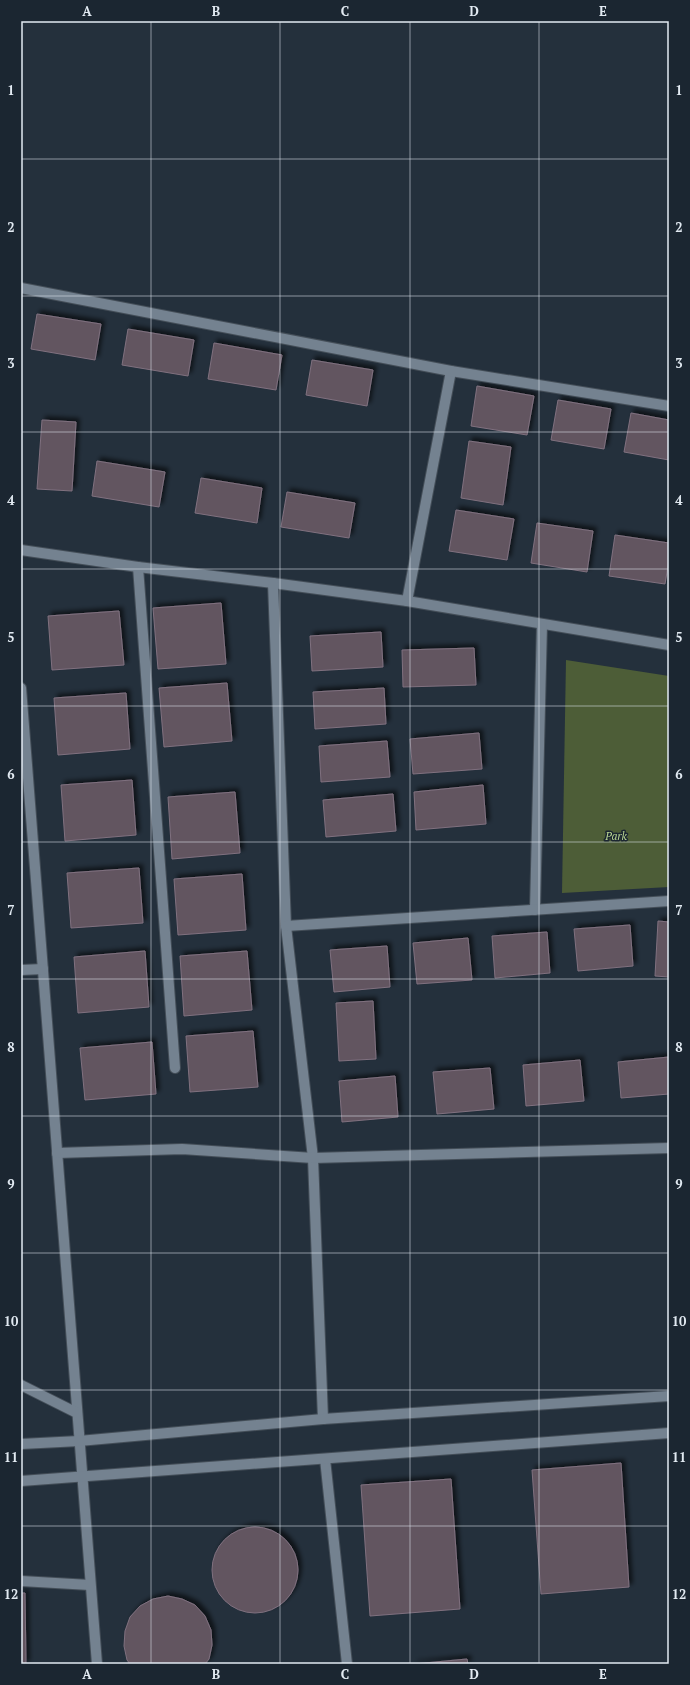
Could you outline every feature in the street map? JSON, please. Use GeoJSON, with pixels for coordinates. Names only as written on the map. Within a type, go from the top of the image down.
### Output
{"type":"FeatureCollection","features":[{"type":"Feature","properties":{"kind":"street"},"geometry":{"type":"LineString","coordinates":[[21,288],[451,371],[669,406]]}},
{"type":"Feature","properties":{"kind":"street"},"geometry":{"type":"LineString","coordinates":[[407,601],[451,371]]}},
{"type":"Feature","properties":{"kind":"street"},"geometry":{"type":"LineString","coordinates":[[21,550],[138,567],[407,601],[669,645]]}},
{"type":"Feature","properties":{"kind":"street"},"geometry":{"type":"LineString","coordinates":[[138,567],[175,1068]]}},
{"type":"Feature","properties":{"kind":"street"},"geometry":{"type":"LineString","coordinates":[[272,583],[286,926],[314,1158],[323,1419]]}},
{"type":"Feature","properties":{"kind":"street"},"geometry":{"type":"LineString","coordinates":[[535,910],[542,624]]}},
{"type":"Feature","properties":{"kind":"street"},"geometry":{"type":"LineString","coordinates":[[21,688],[97,1664]]}},
{"type":"Feature","properties":{"kind":"street"},"geometry":{"type":"LineString","coordinates":[[286,926],[669,901]]}},
{"type":"Feature","properties":{"kind":"street"},"geometry":{"type":"LineString","coordinates":[[21,970],[43,969]]}},
{"type":"Feature","properties":{"kind":"street"},"geometry":{"type":"LineString","coordinates":[[57,1153],[182,1149],[314,1158],[669,1148]]}},
{"type":"Feature","properties":{"kind":"street"},"geometry":{"type":"LineString","coordinates":[[21,1385],[77,1413]]}},
{"type":"Feature","properties":{"kind":"street"},"geometry":{"type":"LineString","coordinates":[[21,1444],[79,1441],[323,1419],[669,1396]]}},
{"type":"Feature","properties":{"kind":"street"},"geometry":{"type":"LineString","coordinates":[[21,1481],[82,1478],[669,1433]]}},
{"type":"Feature","properties":{"kind":"street"},"geometry":{"type":"LineString","coordinates":[[325,1459],[347,1664]]}},
{"type":"Feature","properties":{"kind":"street"},"geometry":{"type":"LineString","coordinates":[[21,1581],[90,1585]]}},
{"type":"Feature","properties":{"kind":"green space","name":"Park"},"geometry":{"type":"Polygon","coordinates":[[[566,660],[669,676],[669,887],[562,893],[566,660]]]}},
{"type":"Feature","properties":{"kind":"building"},"geometry":{"type":"Polygon","coordinates":[[[37,314],[101,324],[95,360],[31,349],[37,314]]]}},
{"type":"Feature","properties":{"kind":"building"},"geometry":{"type":"Polygon","coordinates":[[[128,329],[194,340],[188,376],[122,365],[128,329]]]}},
{"type":"Feature","properties":{"kind":"building"},"geometry":{"type":"Polygon","coordinates":[[[214,343],[282,355],[276,390],[208,379],[214,343]]]}},
{"type":"Feature","properties":{"kind":"building"},"geometry":{"type":"Polygon","coordinates":[[[312,360],[373,370],[367,406],[306,395],[312,360]]]}},
{"type":"Feature","properties":{"kind":"building"},"geometry":{"type":"Polygon","coordinates":[[[477,386],[534,396],[527,435],[471,426],[477,386]]]}},
{"type":"Feature","properties":{"kind":"building"},"geometry":{"type":"Polygon","coordinates":[[[558,400],[611,409],[604,449],[551,440],[558,400]]]}},
{"type":"Feature","properties":{"kind":"building"},"geometry":{"type":"Polygon","coordinates":[[[631,413],[669,420],[669,460],[624,452],[631,413]]]}},
{"type":"Feature","properties":{"kind":"building"},"geometry":{"type":"Polygon","coordinates":[[[42,420],[76,422],[72,491],[37,489],[42,420]]]}},
{"type":"Feature","properties":{"kind":"building"},"geometry":{"type":"Polygon","coordinates":[[[469,441],[511,447],[503,505],[461,498],[469,441]]]}},
{"type":"Feature","properties":{"kind":"building"},"geometry":{"type":"Polygon","coordinates":[[[97,461],[165,472],[159,507],[92,496],[97,461]]]}},
{"type":"Feature","properties":{"kind":"building"},"geometry":{"type":"Polygon","coordinates":[[[201,478],[262,488],[257,523],[195,513],[201,478]]]}},
{"type":"Feature","properties":{"kind":"building"},"geometry":{"type":"Polygon","coordinates":[[[287,492],[355,503],[349,538],[281,527],[287,492]]]}},
{"type":"Feature","properties":{"kind":"building"},"geometry":{"type":"Polygon","coordinates":[[[456,510],[514,519],[507,560],[449,551],[456,510]]]}},
{"type":"Feature","properties":{"kind":"building"},"geometry":{"type":"Polygon","coordinates":[[[537,523],[593,531],[587,572],[531,563],[537,523]]]}},
{"type":"Feature","properties":{"kind":"building"},"geometry":{"type":"Polygon","coordinates":[[[615,535],[669,543],[669,560],[665,584],[609,576],[615,535]]]}},
{"type":"Feature","properties":{"kind":"building"},"geometry":{"type":"Polygon","coordinates":[[[221,603],[226,664],[158,669],[153,608],[221,603]]]}},
{"type":"Feature","properties":{"kind":"building"},"geometry":{"type":"Polygon","coordinates":[[[119,611],[124,665],[52,670],[48,616],[119,611]]]}},
{"type":"Feature","properties":{"kind":"building"},"geometry":{"type":"Polygon","coordinates":[[[381,632],[383,667],[312,671],[310,636],[381,632]]]}},
{"type":"Feature","properties":{"kind":"building"},"geometry":{"type":"Polygon","coordinates":[[[474,648],[476,685],[403,687],[402,650],[474,648]]]}},
{"type":"Feature","properties":{"kind":"building"},"geometry":{"type":"Polygon","coordinates":[[[227,683],[232,741],[164,747],[159,688],[227,683]]]}},
{"type":"Feature","properties":{"kind":"building"},"geometry":{"type":"Polygon","coordinates":[[[384,688],[386,724],[315,729],[313,692],[384,688]]]}},
{"type":"Feature","properties":{"kind":"building"},"geometry":{"type":"Polygon","coordinates":[[[126,693],[130,749],[58,755],[54,698],[126,693]]]}},
{"type":"Feature","properties":{"kind":"building"},"geometry":{"type":"Polygon","coordinates":[[[479,733],[482,769],[413,774],[410,739],[479,733]]]}},
{"type":"Feature","properties":{"kind":"building"},"geometry":{"type":"Polygon","coordinates":[[[387,741],[390,777],[321,782],[319,746],[387,741]]]}},
{"type":"Feature","properties":{"kind":"building"},"geometry":{"type":"Polygon","coordinates":[[[132,780],[136,835],[65,841],[61,785],[132,780]]]}},
{"type":"Feature","properties":{"kind":"building"},"geometry":{"type":"Polygon","coordinates":[[[483,785],[486,824],[416,830],[414,792],[483,785]]]}},
{"type":"Feature","properties":{"kind":"building"},"geometry":{"type":"Polygon","coordinates":[[[235,792],[240,853],[172,859],[168,797],[235,792]]]}},
{"type":"Feature","properties":{"kind":"building"},"geometry":{"type":"Polygon","coordinates":[[[393,794],[396,831],[326,837],[323,800],[393,794]]]}},
{"type":"Feature","properties":{"kind":"building"},"geometry":{"type":"Polygon","coordinates":[[[139,868],[143,923],[71,928],[67,873],[139,868]]]}},
{"type":"Feature","properties":{"kind":"building"},"geometry":{"type":"Polygon","coordinates":[[[242,874],[246,930],[178,935],[174,879],[242,874]]]}},
{"type":"Feature","properties":{"kind":"building"},"geometry":{"type":"Polygon","coordinates":[[[658,921],[669,922],[669,977],[655,976],[658,921]]]}},
{"type":"Feature","properties":{"kind":"building"},"geometry":{"type":"Polygon","coordinates":[[[630,925],[633,966],[578,971],[574,929],[630,925]]]}},
{"type":"Feature","properties":{"kind":"building"},"geometry":{"type":"Polygon","coordinates":[[[547,932],[550,973],[495,978],[492,936],[547,932]]]}},
{"type":"Feature","properties":{"kind":"building"},"geometry":{"type":"Polygon","coordinates":[[[468,938],[472,980],[417,984],[413,943],[468,938]]]}},
{"type":"Feature","properties":{"kind":"building"},"geometry":{"type":"Polygon","coordinates":[[[387,946],[390,987],[334,992],[330,950],[387,946]]]}},
{"type":"Feature","properties":{"kind":"building"},"geometry":{"type":"Polygon","coordinates":[[[145,951],[149,1007],[78,1013],[74,957],[145,951]]]}},
{"type":"Feature","properties":{"kind":"building"},"geometry":{"type":"Polygon","coordinates":[[[247,951],[252,1010],[184,1016],[180,956],[247,951]]]}},
{"type":"Feature","properties":{"kind":"building"},"geometry":{"type":"Polygon","coordinates":[[[373,1001],[376,1059],[339,1061],[336,1003],[373,1001]]]}},
{"type":"Feature","properties":{"kind":"building"},"geometry":{"type":"Polygon","coordinates":[[[253,1031],[258,1087],[190,1092],[186,1036],[253,1031]]]}},
{"type":"Feature","properties":{"kind":"building"},"geometry":{"type":"Polygon","coordinates":[[[152,1042],[156,1094],[85,1100],[80,1048],[152,1042]]]}},
{"type":"Feature","properties":{"kind":"building"},"geometry":{"type":"Polygon","coordinates":[[[669,1057],[669,1094],[621,1098],[618,1062],[669,1057]]]}},
{"type":"Feature","properties":{"kind":"building"},"geometry":{"type":"Polygon","coordinates":[[[580,1060],[584,1101],[526,1106],[523,1065],[580,1060]]]}},
{"type":"Feature","properties":{"kind":"building"},"geometry":{"type":"Polygon","coordinates":[[[490,1068],[494,1109],[437,1114],[433,1072],[490,1068]]]}},
{"type":"Feature","properties":{"kind":"building"},"geometry":{"type":"Polygon","coordinates":[[[395,1076],[398,1117],[342,1122],[339,1081],[395,1076]]]}},
{"type":"Feature","properties":{"kind":"building"},"geometry":{"type":"Polygon","coordinates":[[[621,1463],[629,1587],[541,1594],[532,1470],[621,1463]]]}},
{"type":"Feature","properties":{"kind":"building"},"geometry":{"type":"Polygon","coordinates":[[[451,1479],[460,1609],[370,1616],[361,1485],[451,1479]]]}},
{"type":"Feature","properties":{"kind":"building"},"geometry":{"type":"Polygon","coordinates":[[[255,1527],[271,1530],[279,1534],[291,1546],[295,1554],[298,1570],[295,1586],[291,1594],[279,1606],[271,1610],[255,1613],[239,1610],[231,1606],[219,1594],[215,1586],[212,1570],[215,1554],[219,1546],[231,1534],[239,1530],[255,1527]]]}},
{"type":"Feature","properties":{"kind":"building"},"geometry":{"type":"Polygon","coordinates":[[[21,1593],[25,1593],[26,1664],[21,1664],[21,1593]]]}},
{"type":"Feature","properties":{"kind":"building"},"geometry":{"type":"Polygon","coordinates":[[[168,1596],[182,1599],[195,1605],[205,1616],[211,1630],[212,1645],[209,1659],[205,1664],[130,1664],[127,1660],[124,1646],[125,1631],[130,1617],[140,1606],[153,1599],[168,1596]]]}},
{"type":"Feature","properties":{"kind":"building"},"geometry":{"type":"Polygon","coordinates":[[[467,1659],[468,1664],[414,1664],[467,1659]]]}}]}
